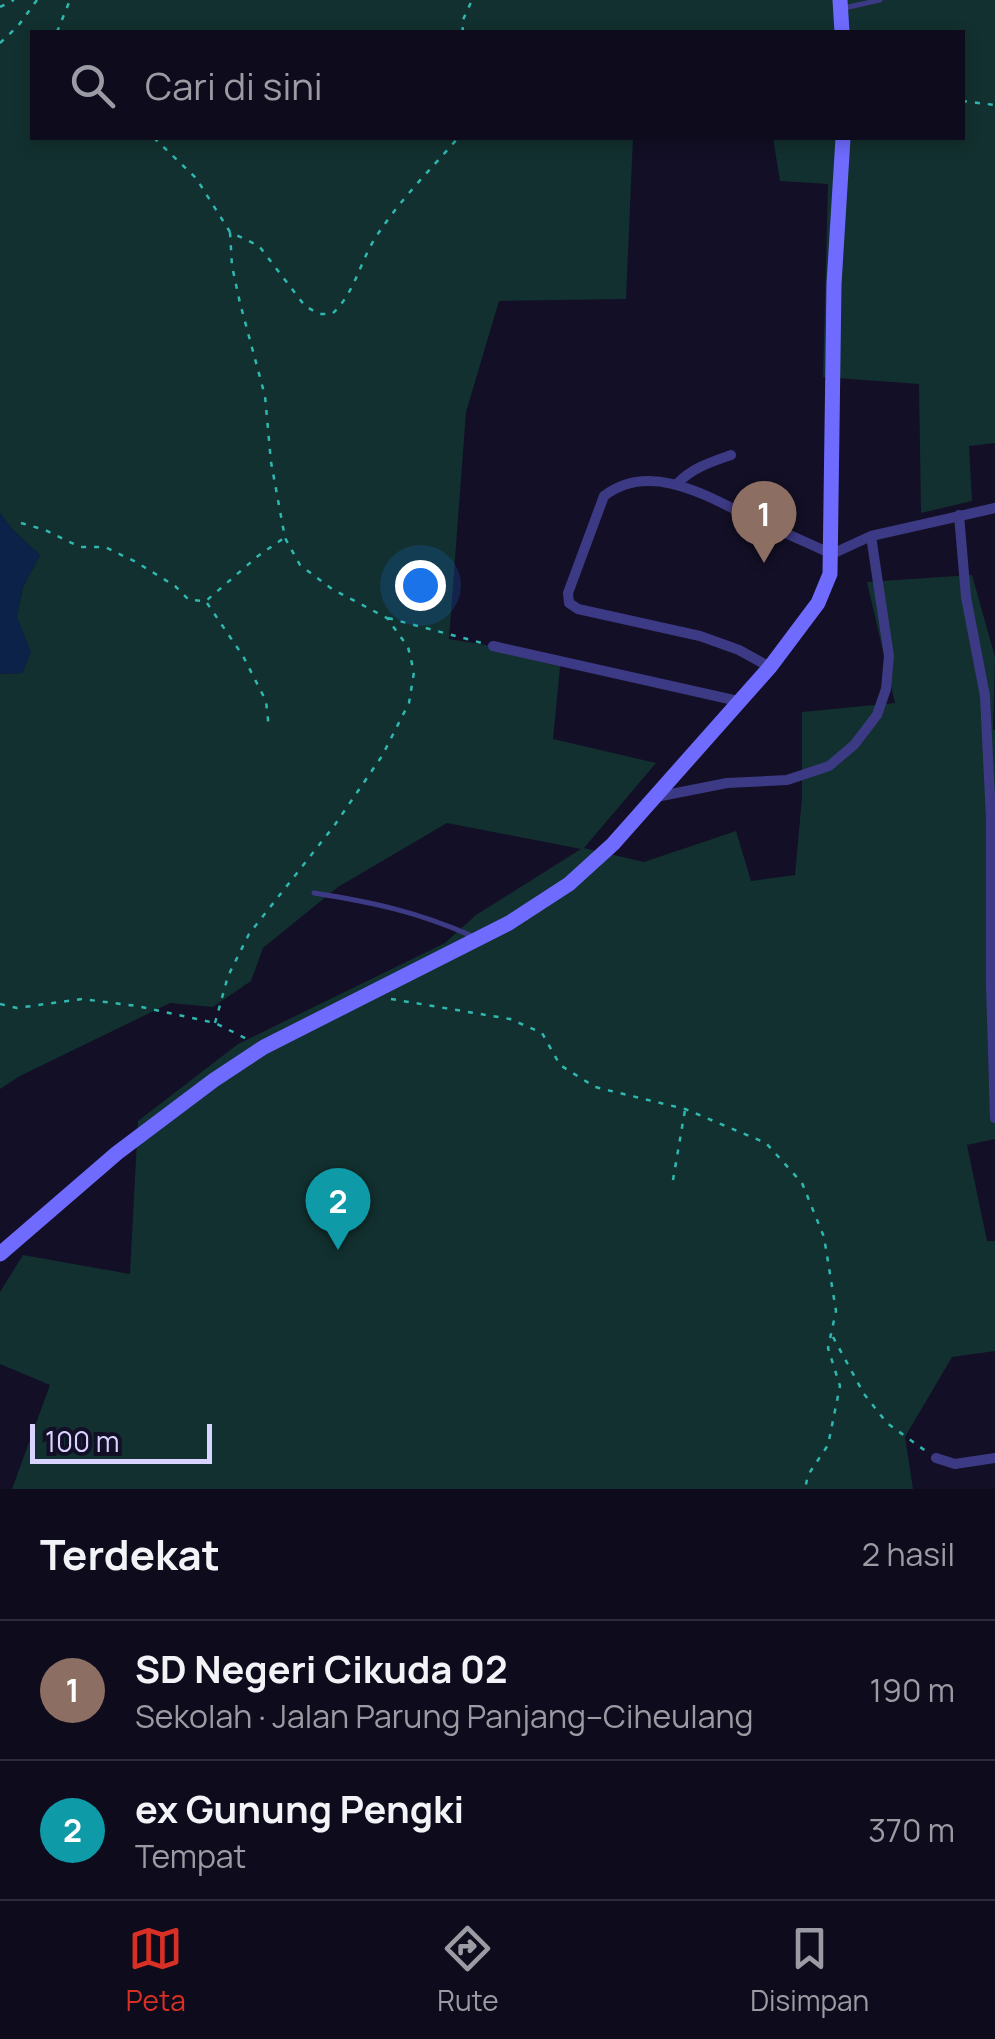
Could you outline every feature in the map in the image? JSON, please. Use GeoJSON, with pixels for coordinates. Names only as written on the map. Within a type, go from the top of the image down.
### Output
{"type":"FeatureCollection","features":[{"type":"Feature","properties":{"kind":"street"},"geometry":{"type":"LineString","coordinates":[[841,4],[842,30]]}},
{"type":"Feature","properties":{"kind":"street"},"geometry":{"type":"LineString","coordinates":[[0,1254],[118,1153],[264,1047],[479,939],[569,884],[613,844],[770,667],[818,603],[830,574],[834,284],[842,140]]}},
{"type":"Feature","properties":{"kind":"street"},"geometry":{"type":"LineString","coordinates":[[677,484],[700,466],[731,455]]}},
{"type":"Feature","properties":{"kind":"street"},"geometry":{"type":"LineString","coordinates":[[770,667],[700,636],[578,610],[569,604],[568,592],[604,496],[646,481],[677,484],[711,496],[832,554]]}},
{"type":"Feature","properties":{"kind":"street"},"geometry":{"type":"LineString","coordinates":[[832,554],[871,536],[995,508]]}},
{"type":"Feature","properties":{"kind":"street"},"geometry":{"type":"LineString","coordinates":[[959,514],[966,597],[985,696],[995,1118]]}},
{"type":"Feature","properties":{"kind":"street"},"geometry":{"type":"LineString","coordinates":[[651,798],[726,784],[788,780],[830,766],[854,745],[877,715],[886,688],[889,656],[871,536]]}},
{"type":"Feature","properties":{"kind":"street"},"geometry":{"type":"LineString","coordinates":[[493,646],[738,701]]}},
{"type":"Feature","properties":{"kind":"street"},"geometry":{"type":"LineString","coordinates":[[936,1458],[955,1464],[995,1458]]}},
{"type":"Feature","properties":{"kind":"lane"},"geometry":{"type":"LineString","coordinates":[[841,4],[880,0]]}},
{"type":"Feature","properties":{"kind":"lane"},"geometry":{"type":"LineString","coordinates":[[314,892],[435,919],[479,939]]}},
{"type":"Feature","properties":{"kind":"path"},"geometry":{"type":"LineString","coordinates":[[0,6],[14,0]]}},
{"type":"Feature","properties":{"kind":"path"},"geometry":{"type":"LineString","coordinates":[[0,43],[37,0]]}},
{"type":"Feature","properties":{"kind":"path"},"geometry":{"type":"LineString","coordinates":[[58,30],[70,0]]}},
{"type":"Feature","properties":{"kind":"path"},"geometry":{"type":"LineString","coordinates":[[463,30],[462,22],[472,0]]}},
{"type":"Feature","properties":{"kind":"path"},"geometry":{"type":"LineString","coordinates":[[965,100],[995,105]]}},
{"type":"Feature","properties":{"kind":"path"},"geometry":{"type":"LineString","coordinates":[[156,140],[196,178],[230,232],[232,266],[265,396],[271,462],[285,538],[300,565],[332,590],[387,618],[493,646]]}},
{"type":"Feature","properties":{"kind":"path"},"geometry":{"type":"LineString","coordinates":[[230,232],[259,246],[304,306],[319,314],[332,314],[344,303],[374,240],[456,140]]}},
{"type":"Feature","properties":{"kind":"path"},"geometry":{"type":"LineString","coordinates":[[21,522],[80,547],[105,548],[175,586],[189,600],[206,602],[258,556],[285,538]]}},
{"type":"Feature","properties":{"kind":"path"},"geometry":{"type":"LineString","coordinates":[[206,602],[243,656],[266,701],[269,729]]}},
{"type":"Feature","properties":{"kind":"path"},"geometry":{"type":"LineString","coordinates":[[215,1023],[228,976],[249,934],[334,826],[382,756],[408,703],[414,672],[408,647],[387,618]]}},
{"type":"Feature","properties":{"kind":"path"},"geometry":{"type":"LineString","coordinates":[[365,996],[412,1000],[510,1019],[542,1033],[560,1064],[595,1087],[685,1109],[766,1143],[802,1182],[824,1237],[836,1310],[828,1348],[840,1386],[828,1445],[804,1489]]}},
{"type":"Feature","properties":{"kind":"path"},"geometry":{"type":"LineString","coordinates":[[0,1004],[17,1008],[82,999],[136,1006],[215,1023],[264,1047]]}},
{"type":"Feature","properties":{"kind":"path"},"geometry":{"type":"LineString","coordinates":[[674,1180],[685,1109]]}},
{"type":"Feature","properties":{"kind":"path"},"geometry":{"type":"LineString","coordinates":[[832,1335],[864,1394],[887,1423],[936,1458]]}},
{"type":"Feature","properties":{"kind":"green space"},"geometry":{"type":"Polygon","coordinates":[[[0,0],[995,0],[995,443],[969,446],[972,501],[921,513],[919,384],[823,377],[828,184],[780,181],[773,140],[965,140],[965,30],[30,30],[30,140],[633,140],[626,299],[499,301],[466,412],[449,639],[561,657],[553,739],[656,763],[584,848],[644,862],[736,831],[751,881],[795,875],[802,797],[802,712],[895,703],[867,582],[972,575],[995,657],[995,1139],[967,1145],[987,1241],[995,1241],[995,1351],[952,1357],[905,1437],[913,1489],[12,1489],[50,1385],[0,1364],[0,1292],[23,1255],[130,1274],[138,1121],[238,1044],[445,943],[476,915],[581,849],[447,823],[338,887],[263,948],[251,981],[213,1007],[170,1003],[0,1089],[0,674],[23,673],[17,616],[23,587],[40,555],[0,513],[0,0]]]}},
{"type":"Feature","properties":{"kind":"water"},"geometry":{"type":"Polygon","coordinates":[[[0,513],[40,555],[23,587],[17,616],[31,652],[23,673],[0,674],[0,513]]]}},
{"type":"Feature","properties":{"kind":"place","name":"SD Negeri Cikuda 02"},"geometry":{"type":"Point","coordinates":[764,563]}},
{"type":"Feature","properties":{"kind":"place","name":"ex Gunung Pengki"},"geometry":{"type":"Point","coordinates":[338,1250]}}]}
